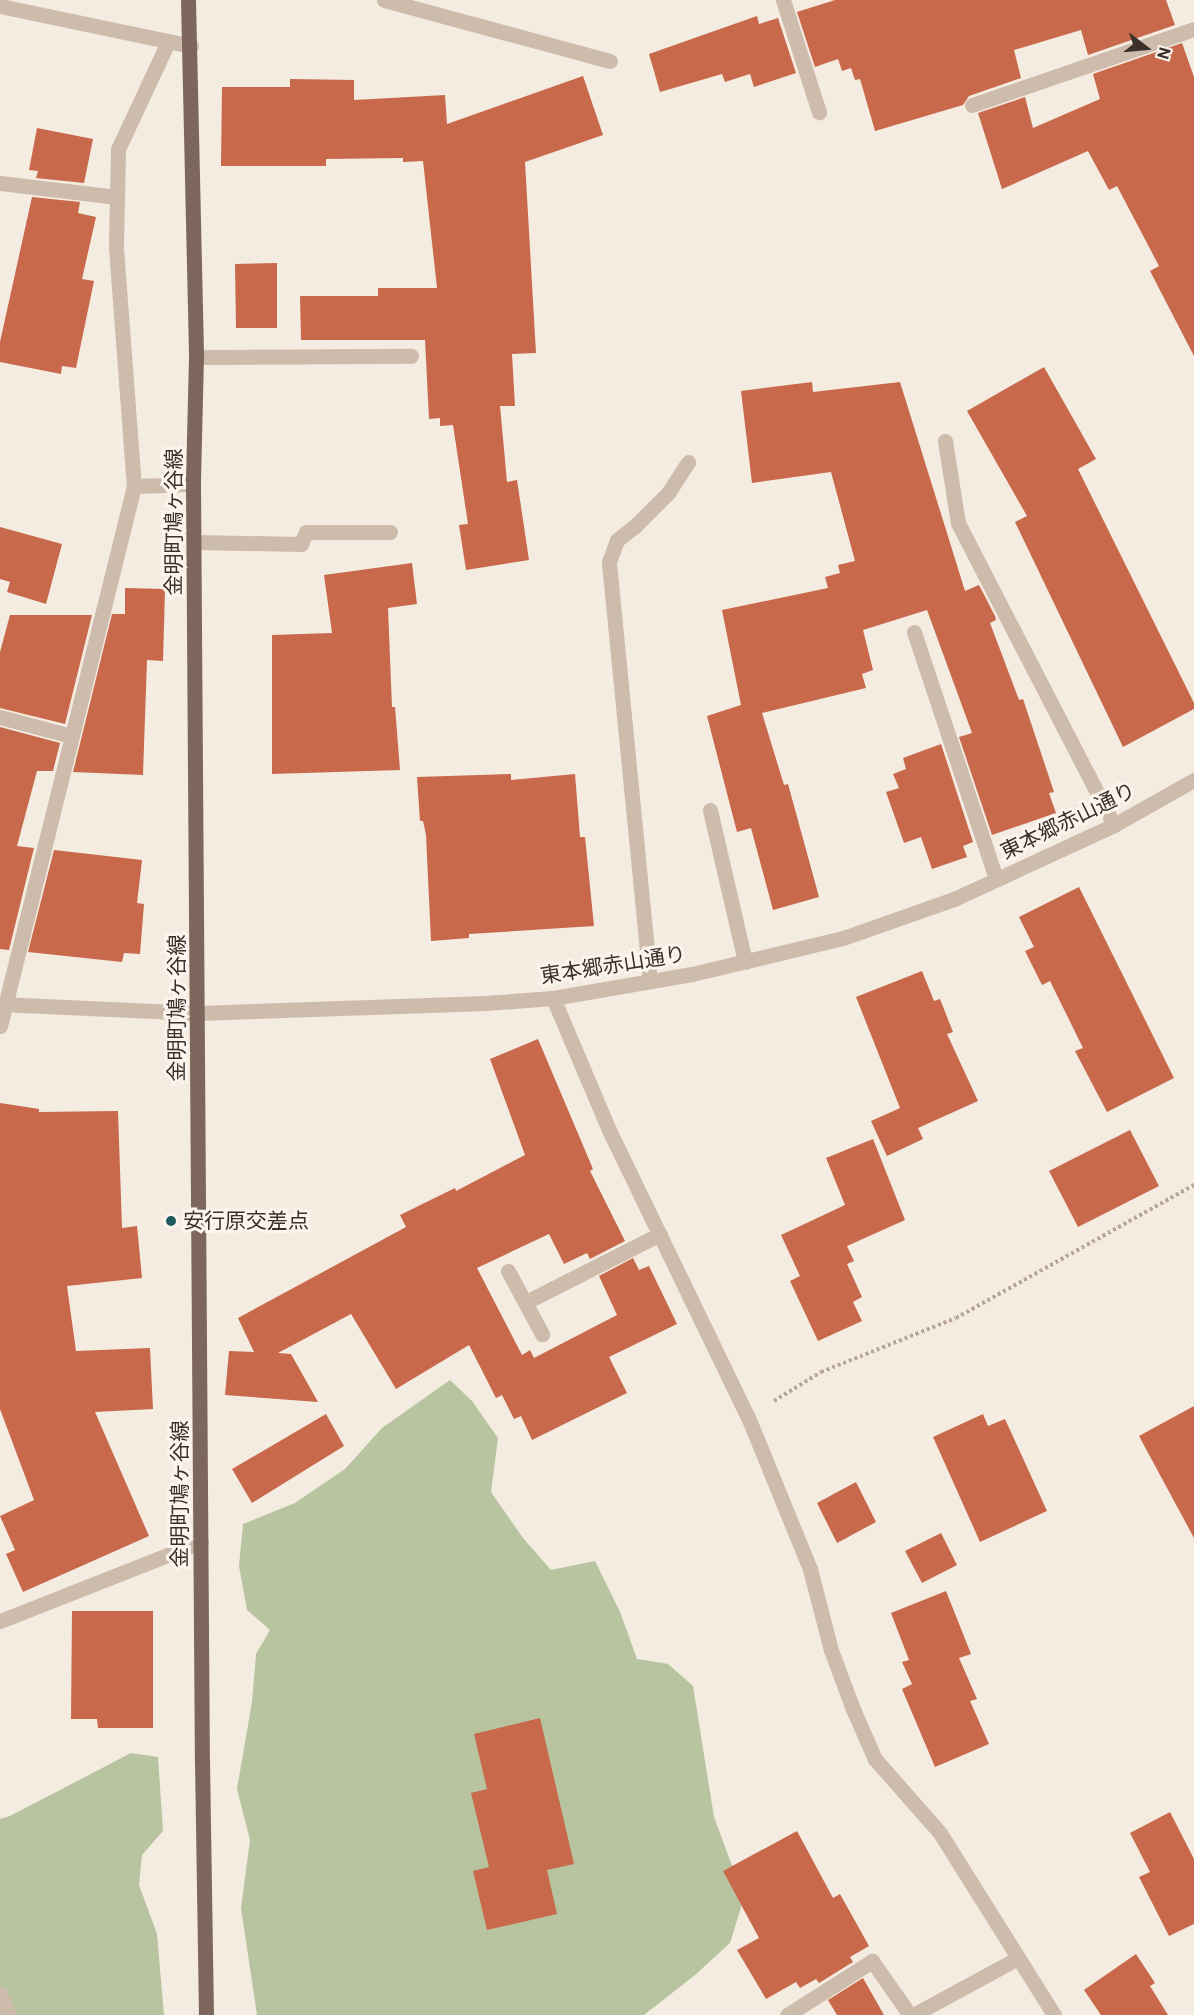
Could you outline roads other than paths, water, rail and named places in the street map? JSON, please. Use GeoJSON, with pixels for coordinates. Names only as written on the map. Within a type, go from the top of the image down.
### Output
{"type":"FeatureCollection","features":[{"type":"Feature","properties":{"kind":"main road","name":"金明町鳩ヶ谷線"},"geometry":{"type":"LineString","coordinates":[[188,0],[191,46],[196,357],[194,484],[201,1542],[207,2015]]}},
{"type":"Feature","properties":{"kind":"street"},"geometry":{"type":"LineString","coordinates":[[384,0],[610,61]]}},
{"type":"Feature","properties":{"kind":"street"},"geometry":{"type":"LineString","coordinates":[[783,0],[819,112]]}},
{"type":"Feature","properties":{"kind":"street"},"geometry":{"type":"LineString","coordinates":[[0,6],[191,46]]}},
{"type":"Feature","properties":{"kind":"street"},"geometry":{"type":"LineString","coordinates":[[972,105],[1194,29]]}},
{"type":"Feature","properties":{"kind":"street"},"geometry":{"type":"LineString","coordinates":[[0,1026],[3,1004],[134,486],[116,248],[118,149],[168,42]]}},
{"type":"Feature","properties":{"kind":"street"},"geometry":{"type":"LineString","coordinates":[[0,183],[117,197]]}},
{"type":"Feature","properties":{"kind":"street"},"geometry":{"type":"LineString","coordinates":[[196,357],[411,356]]}},
{"type":"Feature","properties":{"kind":"street"},"geometry":{"type":"LineString","coordinates":[[945,441],[958,523],[1114,825]]}},
{"type":"Feature","properties":{"kind":"street"},"geometry":{"type":"LineString","coordinates":[[650,981],[609,562],[617,540],[668,493],[688,462]]}},
{"type":"Feature","properties":{"kind":"street"},"geometry":{"type":"LineString","coordinates":[[134,486],[194,484]]}},
{"type":"Feature","properties":{"kind":"street"},"geometry":{"type":"LineString","coordinates":[[195,542],[301,544],[306,532],[390,532]]}},
{"type":"Feature","properties":{"kind":"street"},"geometry":{"type":"LineString","coordinates":[[914,632],[996,879]]}},
{"type":"Feature","properties":{"kind":"street"},"geometry":{"type":"LineString","coordinates":[[0,717],[72,736]]}},
{"type":"Feature","properties":{"kind":"street","name":"東本郷赤山通り"},"geometry":{"type":"LineString","coordinates":[[3,1004],[198,1013],[486,1003],[553,998],[650,981],[745,962],[843,938],[954,899],[1114,825],[1194,780]]}},
{"type":"Feature","properties":{"kind":"street"},"geometry":{"type":"LineString","coordinates":[[710,810],[745,962]]}},
{"type":"Feature","properties":{"kind":"street"},"geometry":{"type":"LineString","coordinates":[[553,998],[609,1130],[748,1417],[810,1569],[831,1650],[875,1759],[940,1833],[1054,2015]]}},
{"type":"Feature","properties":{"kind":"street"},"geometry":{"type":"LineString","coordinates":[[526,1302],[660,1234]]}},
{"type":"Feature","properties":{"kind":"street"},"geometry":{"type":"LineString","coordinates":[[508,1271],[542,1334]]}},
{"type":"Feature","properties":{"kind":"street"},"geometry":{"type":"LineString","coordinates":[[0,1621],[201,1542]]}},
{"type":"Feature","properties":{"kind":"street"},"geometry":{"type":"LineString","coordinates":[[787,2015],[873,1961],[912,2015],[1018,1958]]}},
{"type":"Feature","properties":{"kind":"street"},"geometry":{"type":"LineString","coordinates":[[0,1994],[9,2015]]}},
{"type":"Feature","properties":{"kind":"place","name":"安行原交差点"},"geometry":{"type":"Point","coordinates":[171,1221]}}]}
